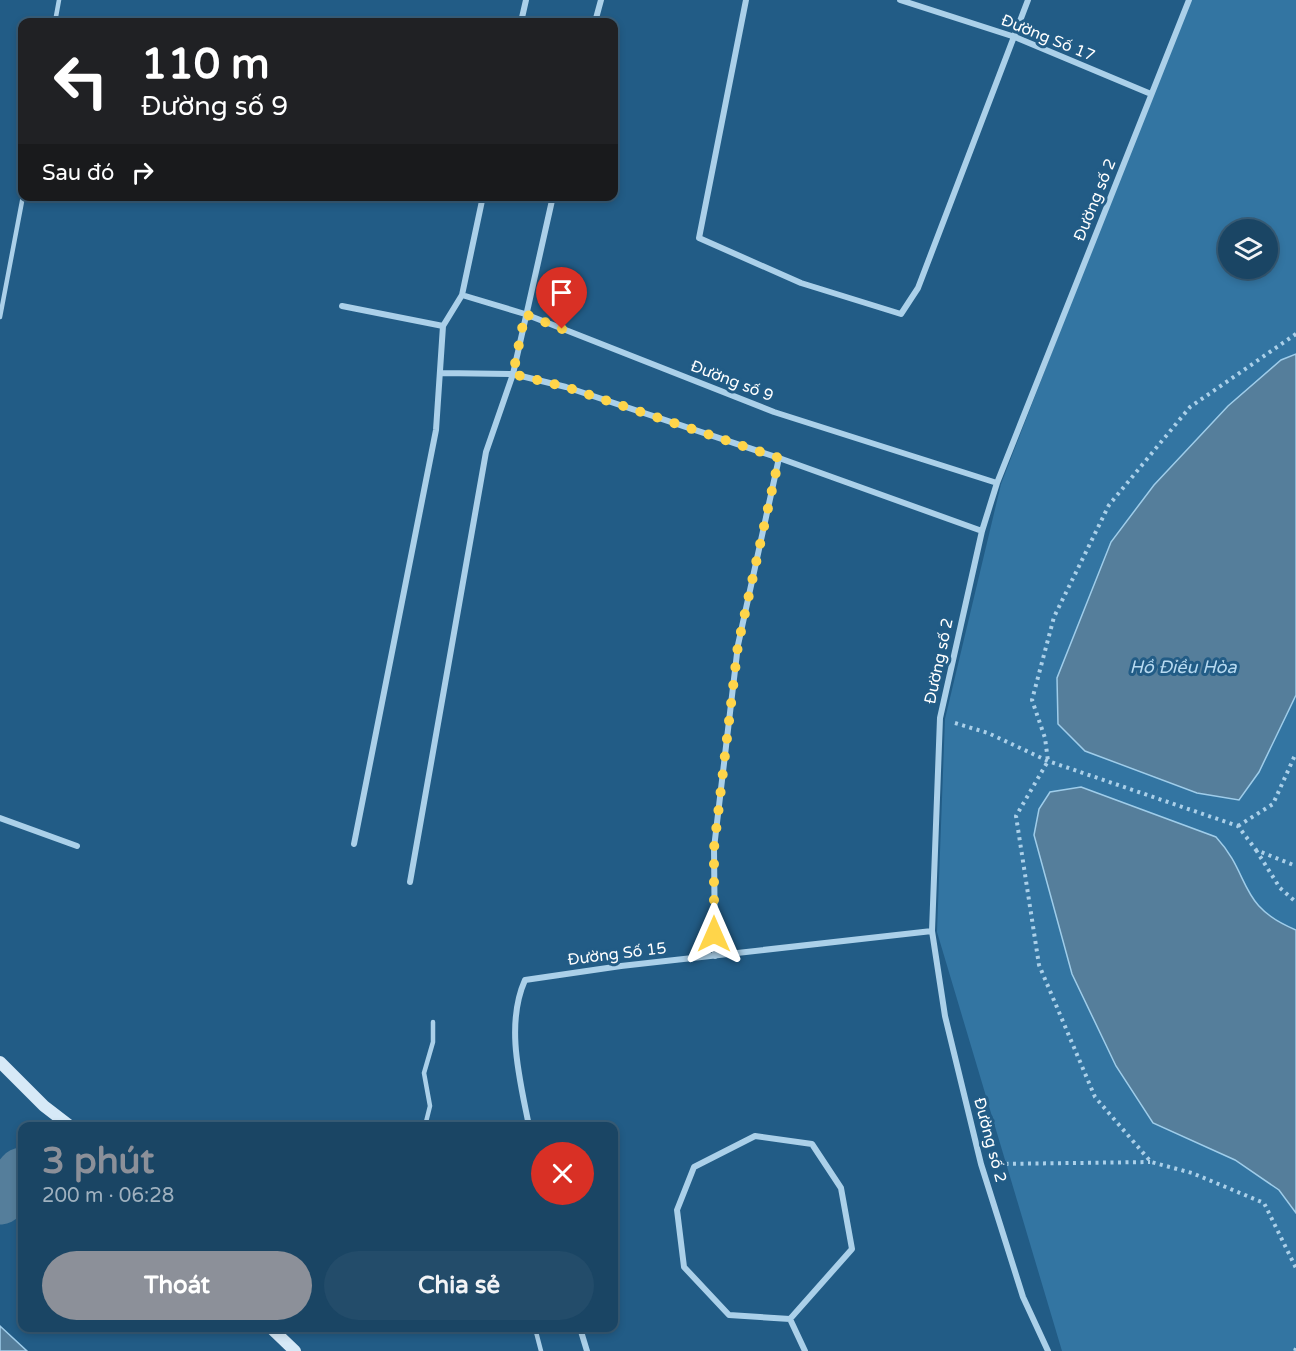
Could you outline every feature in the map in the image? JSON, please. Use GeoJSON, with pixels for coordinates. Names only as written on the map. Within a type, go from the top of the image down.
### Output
{"type":"FeatureCollection","features":[{"type":"Feature","properties":{"kind":"street"},"geometry":{"type":"LineString","coordinates":[[522,18],[526,0]]}},
{"type":"Feature","properties":{"kind":"street"},"geometry":{"type":"LineString","coordinates":[[596,18],[601,0]]}},
{"type":"Feature","properties":{"kind":"street"},"geometry":{"type":"LineString","coordinates":[[746,0],[699,238],[801,283],[901,314],[918,288],[1028,0]]}},
{"type":"Feature","properties":{"kind":"street","name":"Đường Số 17"},"geometry":{"type":"LineString","coordinates":[[900,0],[1015,37],[1151,94]]}},
{"type":"Feature","properties":{"kind":"street","name":"Đường số 2"},"geometry":{"type":"LineString","coordinates":[[1048,1351],[1023,1297],[981,1164],[945,1016],[932,931],[940,718],[982,531],[997,483],[1189,0]]}},
{"type":"Feature","properties":{"kind":"street"},"geometry":{"type":"LineString","coordinates":[[354,844],[436,430],[442,374],[443,326],[462,295],[482,201]]}},
{"type":"Feature","properties":{"kind":"street"},"geometry":{"type":"LineString","coordinates":[[410,882],[486,452],[513,374],[552,201]]}},
{"type":"Feature","properties":{"kind":"street","name":"Đường số 9"},"geometry":{"type":"LineString","coordinates":[[462,295],[525,314],[774,412],[997,483]]}},
{"type":"Feature","properties":{"kind":"street"},"geometry":{"type":"LineString","coordinates":[[342,306],[443,326]]}},
{"type":"Feature","properties":{"kind":"street"},"geometry":{"type":"LineString","coordinates":[[442,374],[513,374],[566,387],[779,458],[982,531]]}},
{"type":"Feature","properties":{"kind":"street"},"geometry":{"type":"LineString","coordinates":[[715,956],[714,848],[738,645],[779,458]]}},
{"type":"Feature","properties":{"kind":"street"},"geometry":{"type":"LineString","coordinates":[[0,818],[76,846]]}},
{"type":"Feature","properties":{"kind":"street","name":"Đường Số 15"},"geometry":{"type":"LineString","coordinates":[[528,1122],[516,1058],[516,999],[525,980],[621,966],[932,931]]}},
{"type":"Feature","properties":{"kind":"street"},"geometry":{"type":"LineString","coordinates":[[0,1062],[44,1106],[65,1122]]}},
{"type":"Feature","properties":{"kind":"street"},"geometry":{"type":"LineString","coordinates":[[755,1136],[812,1144],[841,1188],[852,1249],[790,1319],[729,1315],[684,1267],[677,1210],[694,1167],[755,1136]]}},
{"type":"Feature","properties":{"kind":"street"},"geometry":{"type":"LineString","coordinates":[[790,1319],[805,1351]]}},
{"type":"Feature","properties":{"kind":"street"},"geometry":{"type":"LineString","coordinates":[[275,1332],[295,1351]]}},
{"type":"Feature","properties":{"kind":"street"},"geometry":{"type":"LineString","coordinates":[[581,1332],[586,1348]]}},
{"type":"Feature","properties":{"kind":"lane"},"geometry":{"type":"LineString","coordinates":[[56,18],[59,0]]}},
{"type":"Feature","properties":{"kind":"lane"},"geometry":{"type":"LineString","coordinates":[[0,317],[23,201]]}},
{"type":"Feature","properties":{"kind":"lane"},"geometry":{"type":"LineString","coordinates":[[426,1122],[430,1106],[424,1074],[433,1042],[433,1022]]}},
{"type":"Feature","properties":{"kind":"lane"},"geometry":{"type":"LineString","coordinates":[[536,1332],[541,1351]]}},
{"type":"Feature","properties":{"kind":"lane"},"geometry":{"type":"LineString","coordinates":[[579,1351],[586,1348]]}},
{"type":"Feature","properties":{"kind":"path"},"geometry":{"type":"LineString","coordinates":[[1150,1162],[1095,1097],[1040,965],[1016,816],[1048,761],[1045,738],[1032,700],[1054,617],[1109,505],[1190,407],[1296,334]]}},
{"type":"Feature","properties":{"kind":"path"},"geometry":{"type":"LineString","coordinates":[[940,718],[988,733],[1048,761],[1238,826],[1280,888],[1296,902]]}},
{"type":"Feature","properties":{"kind":"path"},"geometry":{"type":"LineString","coordinates":[[1238,826],[1273,804],[1296,753]]}},
{"type":"Feature","properties":{"kind":"path"},"geometry":{"type":"LineString","coordinates":[[1256,850],[1296,866]]}},
{"type":"Feature","properties":{"kind":"path"},"geometry":{"type":"LineString","coordinates":[[981,1164],[1150,1162],[1192,1173],[1264,1203],[1296,1268]]}},
{"type":"Feature","properties":{"kind":"shaded area"},"geometry":{"type":"Polygon","coordinates":[[[1188,0],[1296,0],[1296,1351],[1062,1351],[937,932],[945,719],[1001,484],[1188,0]]]}},
{"type":"Feature","properties":{"kind":"water","name":"Hồ Điều Hòa"},"geometry":{"type":"Polygon","coordinates":[[[1296,354],[1296,695],[1259,772],[1239,800],[1197,793],[1085,751],[1058,724],[1057,678],[1111,542],[1154,485],[1228,406],[1281,360],[1296,354]]]}},
{"type":"Feature","properties":{"kind":"water"},"geometry":{"type":"Polygon","coordinates":[[[1081,787],[1216,837],[1227,851],[1254,900],[1277,921],[1296,930],[1296,1213],[1279,1190],[1235,1160],[1153,1123],[1116,1066],[1072,974],[1034,835],[1039,809],[1050,792],[1081,787]]]}},
{"type":"Feature","properties":{"kind":"water"},"geometry":{"type":"Polygon","coordinates":[[[0,1326],[27,1351],[0,1351],[0,1326]]]}},
{"type":"Feature","properties":{"kind":"waterway"},"geometry":{"type":"LineString","coordinates":[[0,1199],[18,1178]]}},
{"type":"Feature","properties":{"kind":"route"},"geometry":{"type":"LineString","coordinates":[[562,329],[525,314],[513,374],[566,387],[779,458],[738,645],[714,848],[714,934]]}}]}
